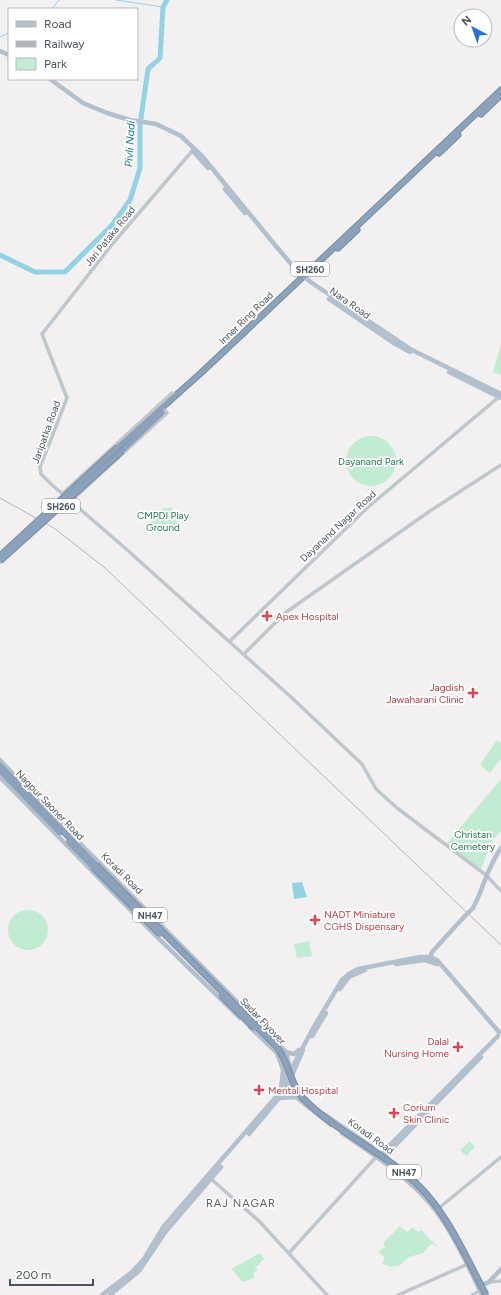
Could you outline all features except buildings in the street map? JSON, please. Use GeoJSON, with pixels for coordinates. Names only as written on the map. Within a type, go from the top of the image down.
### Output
{"type":"FeatureCollection","features":[{"type":"Feature","properties":{"kind":"highway","name":"Inner Ring Road"},"geometry":{"type":"LineString","coordinates":[[0,556],[165,410],[501,90]]}},
{"type":"Feature","properties":{"kind":"highway","name":"Inner Ring Road"},"geometry":{"type":"LineString","coordinates":[[0,561],[501,95]]}},
{"type":"Feature","properties":{"kind":"highway","name":"Nagpur Saoner Road"},"geometry":{"type":"LineString","coordinates":[[0,765],[76,850],[86,857]]}},
{"type":"Feature","properties":{"kind":"highway","name":"Nagpur Saoner Road"},"geometry":{"type":"LineString","coordinates":[[0,771],[86,857]]}},
{"type":"Feature","properties":{"kind":"highway","name":"Sadar Flyover"},"geometry":{"type":"LineString","coordinates":[[86,857],[277,1050],[293,1088],[300,1098],[314,1110],[388,1163],[417,1187],[439,1212],[483,1291]]}},
{"type":"Feature","properties":{"kind":"main road","name":"Nara Road"},"geometry":{"type":"LineString","coordinates":[[51,80],[83,103],[107,113],[137,121],[146,121],[156,124],[181,136],[281,256],[303,278],[394,343],[501,396]]}},
{"type":"Feature","properties":{"kind":"main road","name":"Nara Road"},"geometry":{"type":"LineString","coordinates":[[303,278],[418,353],[501,396]]}},
{"type":"Feature","properties":{"kind":"main road","name":"Koradi Road"},"geometry":{"type":"LineString","coordinates":[[0,760],[86,857],[187,952],[286,1052],[291,1073],[298,1089],[312,1104],[382,1154],[420,1184],[439,1208],[483,1291]]}},
{"type":"Feature","properties":{"kind":"main road","name":"Koradi Road"},"geometry":{"type":"LineString","coordinates":[[0,777],[62,840],[86,857],[87,866],[277,1053],[288,1082],[296,1097],[321,1118],[412,1185],[432,1207],[468,1263]]}},
{"type":"Feature","properties":{"kind":"main road"},"geometry":{"type":"LineString","coordinates":[[430,959],[473,908],[489,867],[501,848]]}},
{"type":"Feature","properties":{"kind":"main road"},"geometry":{"type":"LineString","coordinates":[[180,959],[187,952]]}},
{"type":"Feature","properties":{"kind":"main road"},"geometry":{"type":"LineString","coordinates":[[291,1073],[345,977],[358,969],[420,956],[436,960],[499,1035],[382,1154]]}},
{"type":"Feature","properties":{"kind":"main road"},"geometry":{"type":"LineString","coordinates":[[102,1295],[140,1264],[164,1226],[280,1098],[301,1049],[320,1020]]}},
{"type":"Feature","properties":{"kind":"main road"},"geometry":{"type":"LineString","coordinates":[[286,1052],[294,1054],[301,1049]]}},
{"type":"Feature","properties":{"kind":"main road"},"geometry":{"type":"LineString","coordinates":[[281,1091],[283,1069]]}},
{"type":"Feature","properties":{"kind":"main road"},"geometry":{"type":"LineString","coordinates":[[110,1295],[140,1270],[166,1231],[288,1082]]}},
{"type":"Feature","properties":{"kind":"main road"},"geometry":{"type":"LineString","coordinates":[[280,1098],[296,1097]]}},
{"type":"Feature","properties":{"kind":"main road"},"geometry":{"type":"LineString","coordinates":[[483,1291],[501,1268]]}},
{"type":"Feature","properties":{"kind":"street","name":"Jari Pataka Road"},"geometry":{"type":"LineString","coordinates":[[42,334],[114,242],[192,148]]}},
{"type":"Feature","properties":{"kind":"street","name":"Jaripatka Road"},"geometry":{"type":"LineString","coordinates":[[42,334],[67,398],[40,467],[41,474],[230,641],[362,764],[376,789],[409,817],[486,875],[501,891]]}},
{"type":"Feature","properties":{"kind":"street"},"geometry":{"type":"LineString","coordinates":[[62,494],[172,393],[177,395]]}},
{"type":"Feature","properties":{"kind":"street","name":"Dayanand Nagar Road"},"geometry":{"type":"LineString","coordinates":[[230,641],[366,508],[501,396]]}},
{"type":"Feature","properties":{"kind":"street"},"geometry":{"type":"LineString","coordinates":[[72,501],[167,413],[165,410]]}},
{"type":"Feature","properties":{"kind":"street"},"geometry":{"type":"LineString","coordinates":[[244,654],[285,612],[430,511],[501,465]]}},
{"type":"Feature","properties":{"kind":"street"},"geometry":{"type":"LineString","coordinates":[[289,1253],[375,1157],[382,1154]]}},
{"type":"Feature","properties":{"kind":"street"},"geometry":{"type":"LineString","coordinates":[[439,1208],[501,1157]]}},
{"type":"Feature","properties":{"kind":"street"},"geometry":{"type":"LineString","coordinates":[[209,1177],[259,1221],[327,1295]]}},
{"type":"Feature","properties":{"kind":"street"},"geometry":{"type":"LineString","coordinates":[[398,1295],[468,1263]]}},
{"type":"Feature","properties":{"kind":"street"},"geometry":{"type":"LineString","coordinates":[[489,1282],[501,1281]]}},
{"type":"Feature","properties":{"kind":"street"},"geometry":{"type":"LineString","coordinates":[[472,1295],[483,1291]]}},
{"type":"Feature","properties":{"kind":"green space"},"geometry":{"type":"Polygon","coordinates":[[[501,344],[501,375],[493,372],[501,344]]]}},
{"type":"Feature","properties":{"kind":"green space","name":"Dayanand Park"},"geometry":{"type":"Polygon","coordinates":[[[371,436],[380,438],[391,447],[396,461],[394,470],[385,481],[371,486],[362,484],[351,475],[346,461],[348,452],[357,441],[371,436]]]}},
{"type":"Feature","properties":{"kind":"green space","name":"CMPDI Play Ground"},"geometry":{"type":"Polygon","coordinates":[[[172,507],[180,530],[152,533],[150,512],[172,507]]]}},
{"type":"Feature","properties":{"kind":"green space"},"geometry":{"type":"Polygon","coordinates":[[[497,740],[501,743],[501,759],[490,773],[480,765],[497,740]]]}},
{"type":"Feature","properties":{"kind":"green space","name":"Christan Cemetery"},"geometry":{"type":"Polygon","coordinates":[[[501,779],[501,831],[492,841],[481,869],[447,843],[501,779]]]}},
{"type":"Feature","properties":{"kind":"green space"},"geometry":{"type":"Polygon","coordinates":[[[28,910],[39,913],[45,919],[48,930],[45,941],[39,947],[28,950],[17,947],[11,941],[8,930],[11,919],[17,913],[28,910]]]}},
{"type":"Feature","properties":{"kind":"green space"},"geometry":{"type":"Polygon","coordinates":[[[309,941],[312,956],[297,958],[294,944],[309,941]]]}},
{"type":"Feature","properties":{"kind":"green space"},"geometry":{"type":"Polygon","coordinates":[[[470,1141],[475,1147],[466,1156],[460,1150],[470,1141]]]}},
{"type":"Feature","properties":{"kind":"green space"},"geometry":{"type":"Polygon","coordinates":[[[400,1226],[407,1232],[413,1227],[418,1232],[421,1230],[437,1246],[431,1244],[423,1253],[409,1257],[399,1266],[390,1267],[382,1263],[385,1258],[378,1252],[385,1247],[383,1243],[400,1226]]]}},
{"type":"Feature","properties":{"kind":"green space"},"geometry":{"type":"Polygon","coordinates":[[[260,1253],[264,1259],[255,1268],[258,1270],[254,1272],[254,1278],[243,1282],[231,1269],[260,1253]]]}},
{"type":"Feature","properties":{"kind":"water"},"geometry":{"type":"Polygon","coordinates":[[[302,882],[307,897],[294,899],[292,883],[302,882]]]}},
{"type":"Feature","properties":{"kind":"waterway"},"geometry":{"type":"LineString","coordinates":[[53,8],[59,0]]}},
{"type":"Feature","properties":{"kind":"waterway"},"geometry":{"type":"LineString","coordinates":[[116,0],[163,7]]}},
{"type":"Feature","properties":{"kind":"waterway","name":"Pivli Nadi"},"geometry":{"type":"LineString","coordinates":[[0,255],[35,272],[65,272],[113,224],[130,200],[140,168],[140,125],[148,69],[160,58],[163,7],[167,0]]}},
{"type":"Feature","properties":{"kind":"waterway"},"geometry":{"type":"LineString","coordinates":[[0,37],[8,33]]}},
{"type":"Feature","properties":{"kind":"railway"},"geometry":{"type":"LineString","coordinates":[[0,498],[54,528],[105,568],[501,945]]}},
{"type":"Feature","properties":{"kind":"place","name":"Apex Hospital"},"geometry":{"type":"Point","coordinates":[267,616]}},
{"type":"Feature","properties":{"kind":"place","name":"Jagdish Jawaharani Clinic"},"geometry":{"type":"Point","coordinates":[473,693]}},
{"type":"Feature","properties":{"kind":"place","name":"NADT Miniature CGHS Dispensary"},"geometry":{"type":"Point","coordinates":[315,920]}},
{"type":"Feature","properties":{"kind":"place","name":"Dalal Nursing Home"},"geometry":{"type":"Point","coordinates":[458,1047]}},
{"type":"Feature","properties":{"kind":"place","name":"Mental Hospital"},"geometry":{"type":"Point","coordinates":[259,1090]}},
{"type":"Feature","properties":{"kind":"place","name":"Corium Skin Clinic"},"geometry":{"type":"Point","coordinates":[394,1113]}},
{"type":"Feature","properties":{"kind":"district","name":"RAJ NAGAR"},"geometry":{"type":"Point","coordinates":[241,1203]}}]}
